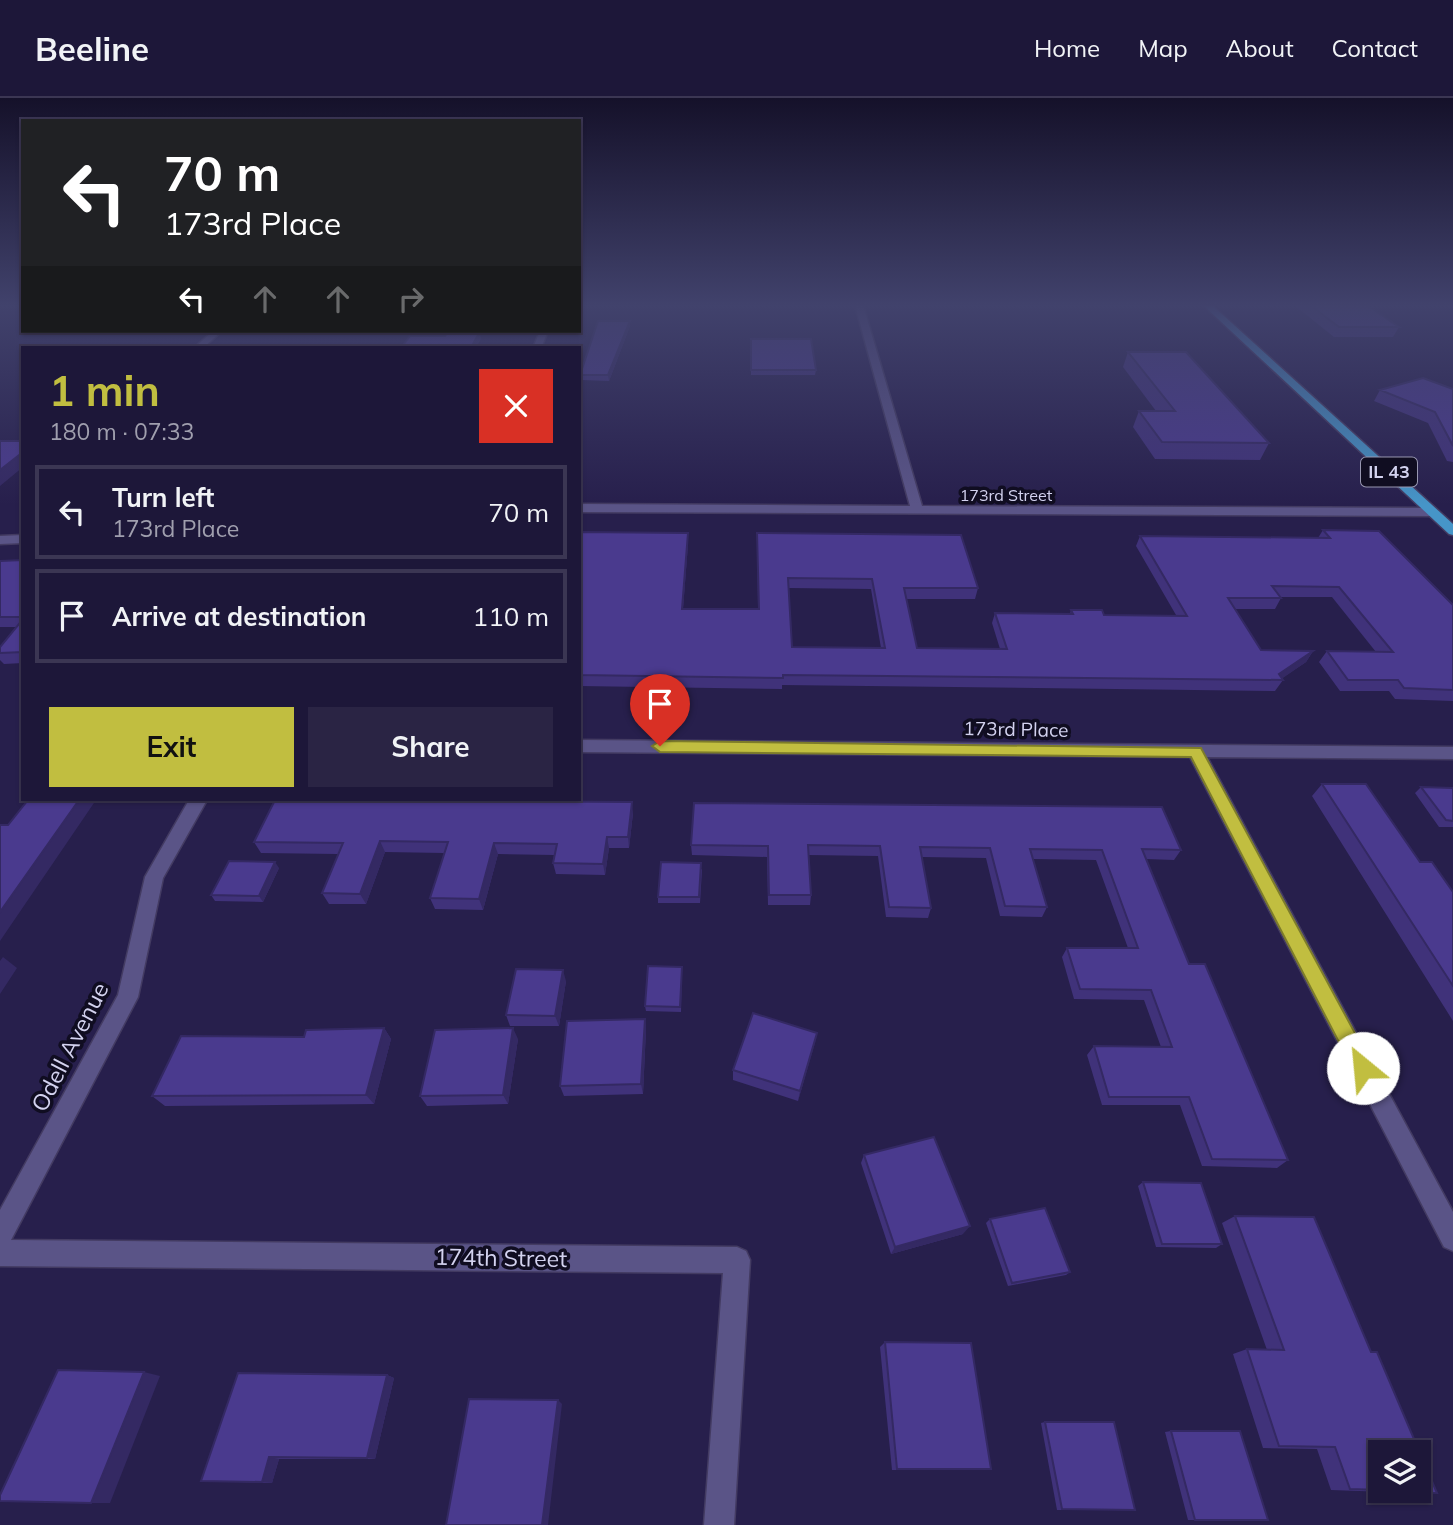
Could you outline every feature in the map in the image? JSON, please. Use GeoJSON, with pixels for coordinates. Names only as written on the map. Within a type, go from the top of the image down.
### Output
{"type":"FeatureCollection","features":[{"type":"Feature","properties":{"kind":"main road","name":"IL 43"},"geometry":{"type":"LineString","coordinates":[[1280,372],[1453,531]]}},
{"type":"Feature","properties":{"kind":"street"},"geometry":{"type":"LineString","coordinates":[[877,372],[916,511]]}},
{"type":"Feature","properties":{"kind":"street","name":"173rd Street"},"geometry":{"type":"LineString","coordinates":[[581,508],[1433,512]]}},
{"type":"Feature","properties":{"kind":"street"},"geometry":{"type":"LineString","coordinates":[[0,540],[21,538]]}},
{"type":"Feature","properties":{"kind":"street","name":"173rd Place"},"geometry":{"type":"LineString","coordinates":[[581,746],[1453,754]]}},
{"type":"Feature","properties":{"kind":"street"},"geometry":{"type":"LineString","coordinates":[[1196,752],[1453,1238]]}},
{"type":"Feature","properties":{"kind":"street","name":"Odell Avenue"},"geometry":{"type":"LineString","coordinates":[[0,1235],[128,997],[154,877],[197,801]]}},
{"type":"Feature","properties":{"kind":"street","name":"174th Street"},"geometry":{"type":"LineString","coordinates":[[0,1253],[737,1260],[719,1525]]}},
{"type":"Feature","properties":{"kind":"building"},"geometry":{"type":"Polygon","coordinates":[[[581,372],[609,372],[608,375],[581,375],[581,372]]]}},
{"type":"Feature","properties":{"kind":"building"},"geometry":{"type":"Polygon","coordinates":[[[1144,372],[1204,372],[1269,443],[1162,442],[1139,411],[1175,411],[1144,372]]]}},
{"type":"Feature","properties":{"kind":"building"},"geometry":{"type":"Polygon","coordinates":[[[1423,378],[1453,389],[1453,446],[1435,412],[1380,390],[1423,378]]]}},
{"type":"Feature","properties":{"kind":"building"},"geometry":{"type":"Polygon","coordinates":[[[0,441],[21,441],[21,454],[0,470],[0,441]]]}},
{"type":"Feature","properties":{"kind":"building"},"geometry":{"type":"Polygon","coordinates":[[[1323,530],[1379,531],[1453,605],[1453,690],[1404,688],[1398,680],[1348,680],[1327,651],[1393,652],[1339,587],[1272,586],[1281,598],[1228,598],[1261,650],[1313,651],[1279,674],[1283,680],[581,675],[581,532],[688,533],[682,609],[759,609],[757,533],[961,535],[978,588],[904,588],[917,648],[1007,649],[995,613],[1073,614],[1071,610],[1102,610],[1104,615],[1187,616],[1140,536],[1330,538],[1323,530]],[[788,578],[792,647],[885,648],[872,579],[788,578]]]}},
{"type":"Feature","properties":{"kind":"building"},"geometry":{"type":"Polygon","coordinates":[[[21,560],[21,617],[0,617],[0,561],[21,560]]]}},
{"type":"Feature","properties":{"kind":"building"},"geometry":{"type":"Polygon","coordinates":[[[21,621],[21,652],[0,653],[0,647],[21,621]]]}},
{"type":"Feature","properties":{"kind":"building"},"geometry":{"type":"Polygon","coordinates":[[[1322,784],[1366,784],[1420,862],[1432,862],[1453,892],[1453,986],[1322,784]]]}},
{"type":"Feature","properties":{"kind":"building"},"geometry":{"type":"Polygon","coordinates":[[[1421,787],[1453,788],[1453,821],[1446,820],[1421,787]]]}},
{"type":"Feature","properties":{"kind":"building"},"geometry":{"type":"Polygon","coordinates":[[[27,801],[78,801],[0,912],[0,825],[8,825],[27,801]]]}},
{"type":"Feature","properties":{"kind":"building"},"geometry":{"type":"Polygon","coordinates":[[[274,801],[632,802],[628,837],[607,837],[603,864],[553,863],[557,844],[494,843],[479,899],[430,898],[448,842],[380,841],[360,894],[322,893],[343,843],[254,842],[274,801]]]}},
{"type":"Feature","properties":{"kind":"building"},"geometry":{"type":"Polygon","coordinates":[[[694,803],[1162,807],[1181,850],[1142,849],[1189,964],[1205,964],[1288,1160],[1212,1159],[1189,1097],[1109,1097],[1094,1046],[1172,1047],[1151,990],[1080,989],[1067,948],[1138,948],[1102,850],[1030,849],[1047,907],[1005,906],[990,848],[920,847],[931,908],[889,907],[880,846],[808,845],[811,895],[769,895],[768,846],[691,845],[694,803]]]}},
{"type":"Feature","properties":{"kind":"building"},"geometry":{"type":"Polygon","coordinates":[[[229,861],[275,862],[259,896],[211,895],[229,861]]]}},
{"type":"Feature","properties":{"kind":"building"},"geometry":{"type":"Polygon","coordinates":[[[661,862],[701,863],[699,897],[658,897],[661,862]]]}},
{"type":"Feature","properties":{"kind":"building"},"geometry":{"type":"Polygon","coordinates":[[[648,966],[682,967],[680,1007],[645,1006],[648,966]]]}},
{"type":"Feature","properties":{"kind":"building"},"geometry":{"type":"Polygon","coordinates":[[[516,969],[563,970],[555,1016],[506,1015],[516,969]]]}},
{"type":"Feature","properties":{"kind":"building"},"geometry":{"type":"Polygon","coordinates":[[[753,1013],[817,1033],[800,1091],[733,1070],[753,1013]]]}},
{"type":"Feature","properties":{"kind":"building"},"geometry":{"type":"Polygon","coordinates":[[[645,1019],[641,1084],[560,1086],[567,1021],[645,1019]]]}},
{"type":"Feature","properties":{"kind":"building"},"geometry":{"type":"Polygon","coordinates":[[[384,1028],[366,1095],[152,1096],[181,1036],[304,1037],[306,1030],[384,1028]]]}},
{"type":"Feature","properties":{"kind":"building"},"geometry":{"type":"Polygon","coordinates":[[[513,1028],[503,1095],[420,1096],[435,1030],[513,1028]]]}},
{"type":"Feature","properties":{"kind":"building"},"geometry":{"type":"Polygon","coordinates":[[[934,1137],[970,1226],[895,1247],[864,1155],[934,1137]]]}},
{"type":"Feature","properties":{"kind":"building"},"geometry":{"type":"Polygon","coordinates":[[[1143,1182],[1201,1183],[1222,1244],[1162,1244],[1143,1182]]]}},
{"type":"Feature","properties":{"kind":"building"},"geometry":{"type":"Polygon","coordinates":[[[1045,1208],[1070,1272],[1012,1283],[990,1219],[1045,1208]]]}},
{"type":"Feature","properties":{"kind":"building"},"geometry":{"type":"Polygon","coordinates":[[[1235,1216],[1314,1217],[1371,1352],[1377,1352],[1414,1440],[1368,1440],[1368,1490],[1350,1489],[1335,1447],[1279,1446],[1247,1349],[1284,1350],[1235,1216]]]}},
{"type":"Feature","properties":{"kind":"building"},"geometry":{"type":"Polygon","coordinates":[[[885,1342],[971,1343],[991,1469],[897,1469],[885,1342]]]}},
{"type":"Feature","properties":{"kind":"building"},"geometry":{"type":"Polygon","coordinates":[[[58,1370],[144,1372],[91,1503],[0,1501],[0,1495],[58,1370]]]}},
{"type":"Feature","properties":{"kind":"building"},"geometry":{"type":"Polygon","coordinates":[[[238,1373],[387,1375],[367,1458],[269,1457],[262,1482],[201,1481],[238,1373]]]}},
{"type":"Feature","properties":{"kind":"building"},"geometry":{"type":"Polygon","coordinates":[[[469,1399],[558,1400],[542,1525],[446,1525],[469,1399]]]}},
{"type":"Feature","properties":{"kind":"building"},"geometry":{"type":"Polygon","coordinates":[[[1045,1422],[1114,1422],[1135,1510],[1062,1509],[1045,1422]]]}},
{"type":"Feature","properties":{"kind":"building"},"geometry":{"type":"Polygon","coordinates":[[[1171,1431],[1240,1431],[1268,1520],[1195,1520],[1171,1431]]]}},
{"type":"Feature","properties":{"kind":"building"},"geometry":{"type":"Polygon","coordinates":[[[1431,1479],[1437,1493],[1431,1493],[1431,1479]]]}},
{"type":"Feature","properties":{"kind":"route"},"geometry":{"type":"LineString","coordinates":[[660,746],[1196,752],[1363,1068]]}}]}
